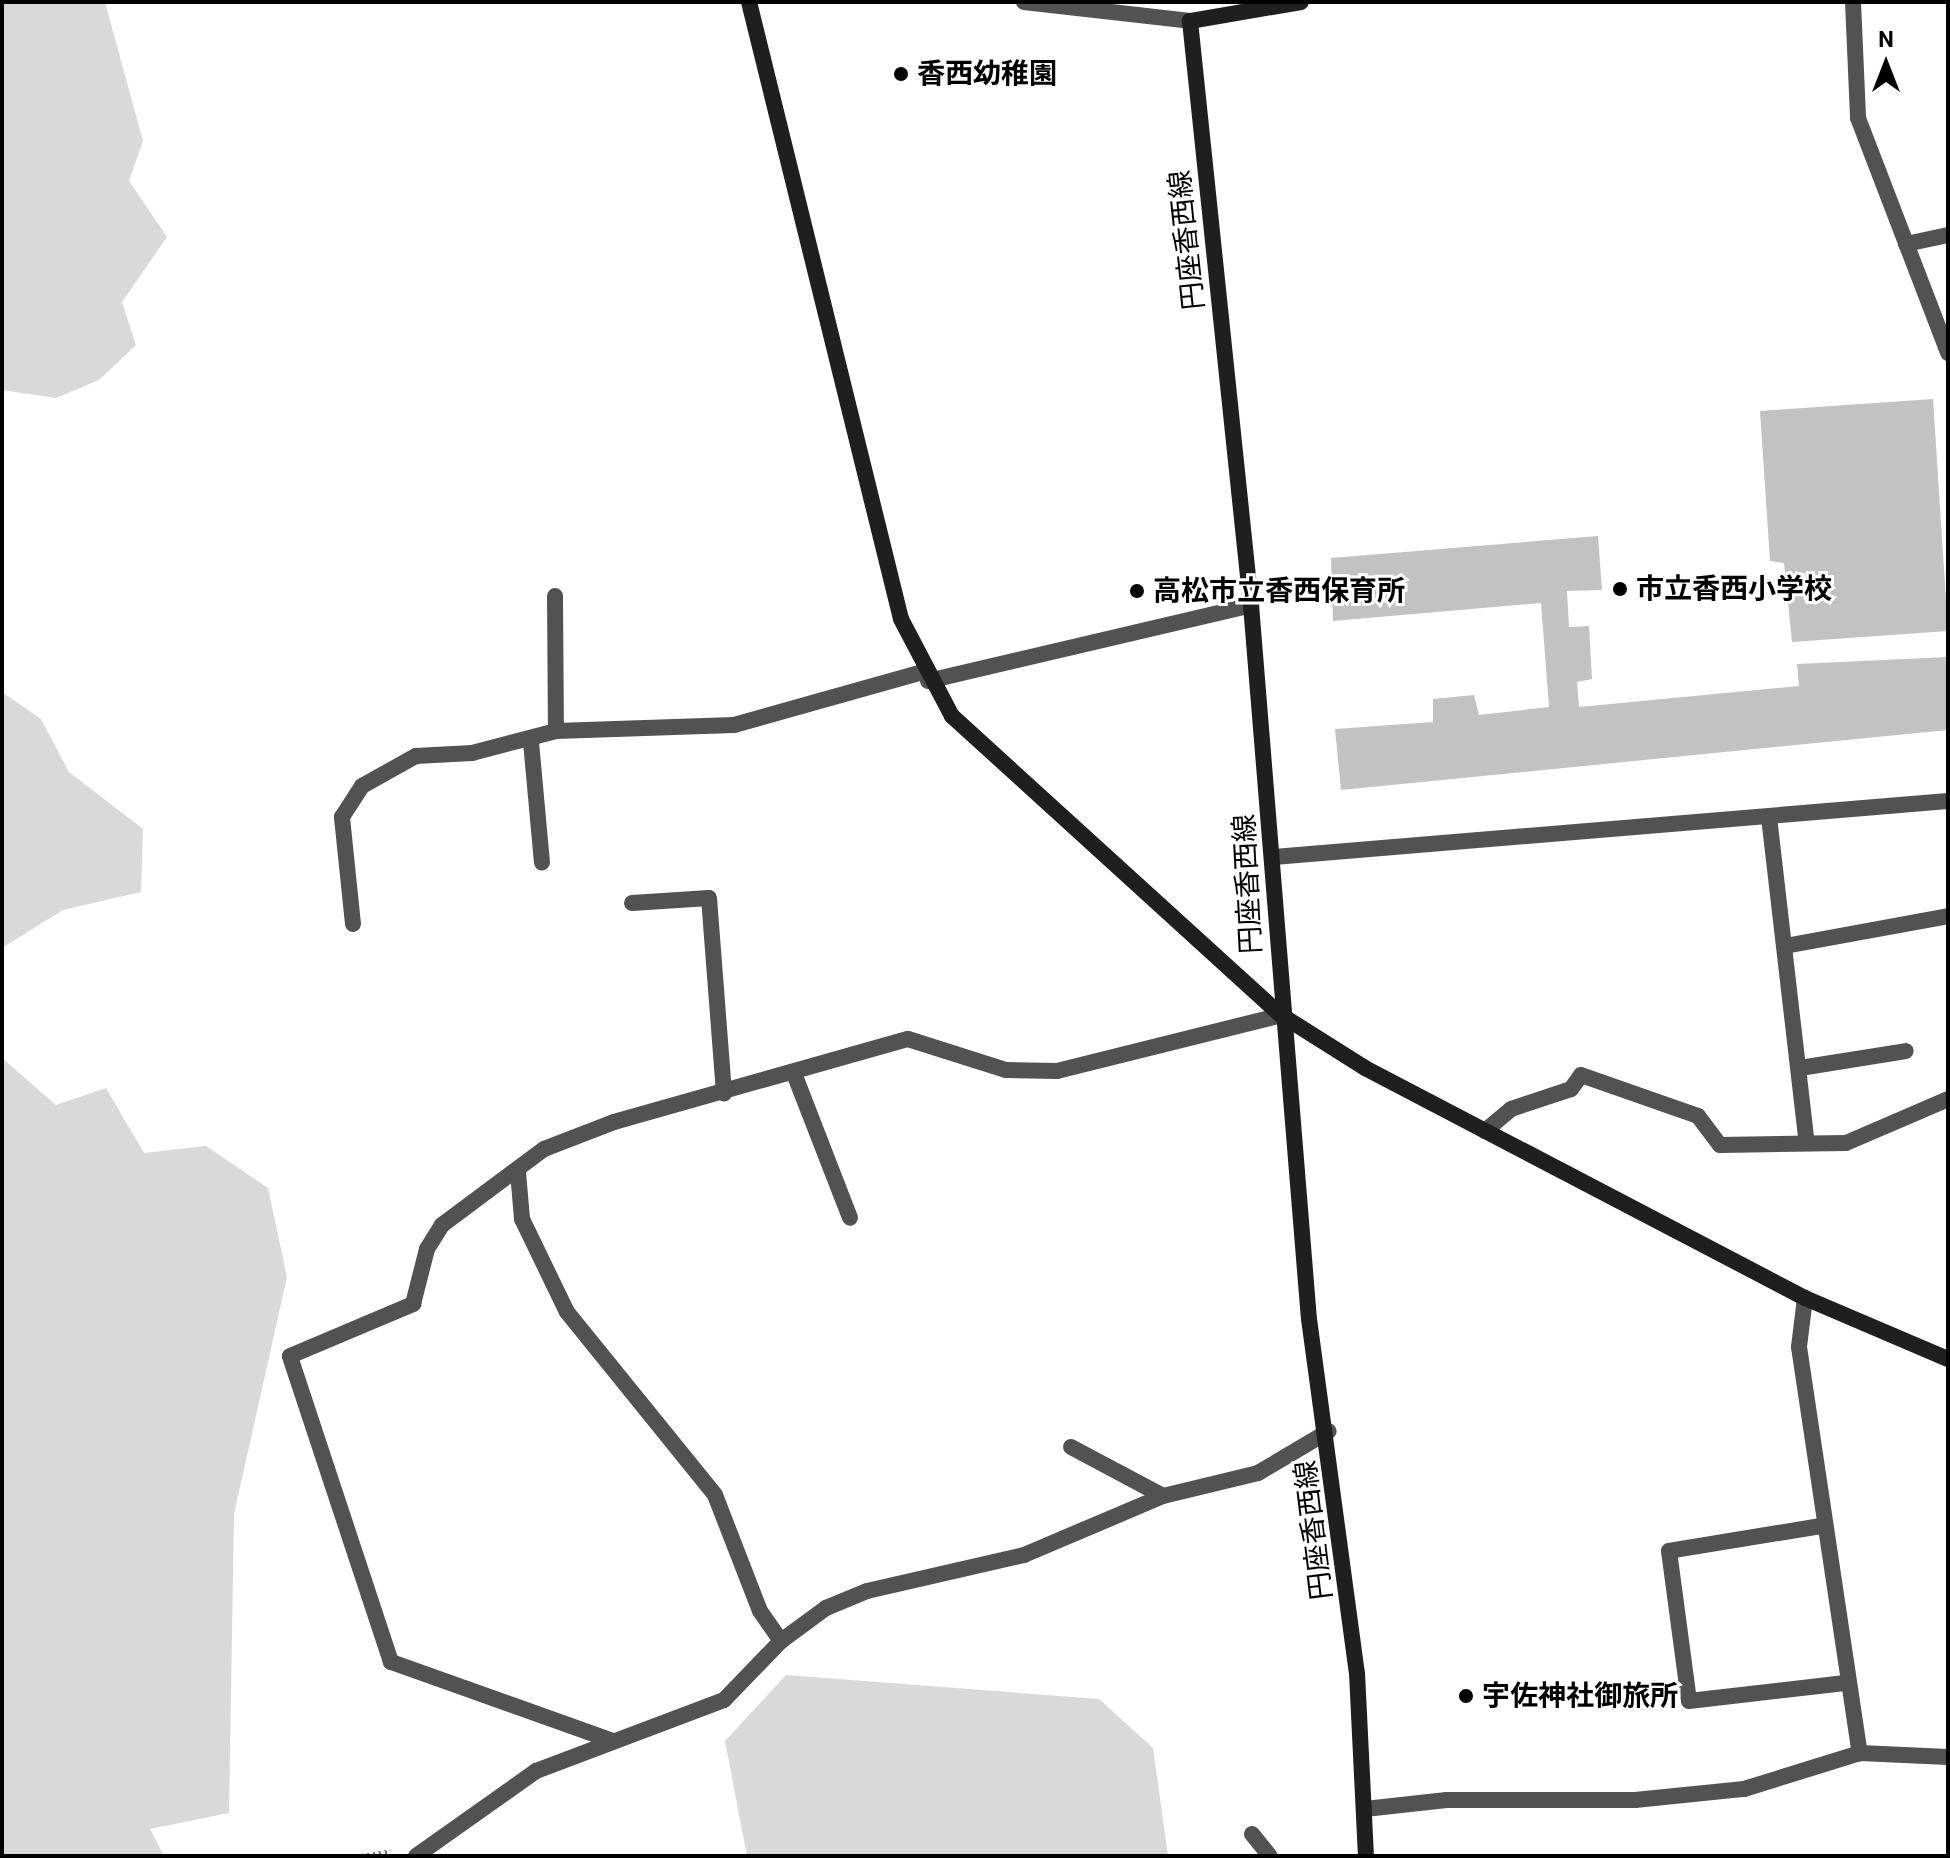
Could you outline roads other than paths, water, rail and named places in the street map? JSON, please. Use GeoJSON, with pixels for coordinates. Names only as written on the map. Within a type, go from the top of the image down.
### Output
{"type":"FeatureCollection","features":[{"type":"Feature","properties":{"kind":"main road"},"geometry":{"type":"LineString","coordinates":[[749,2],[872,510],[925,677],[952,716],[1281,1015],[1485,1131],[1805,1298],[1948,1359]]}},
{"type":"Feature","properties":{"kind":"main road"},"geometry":{"type":"LineString","coordinates":[[1190,21],[1301,2]]}},
{"type":"Feature","properties":{"kind":"main road","name":"円座香西線"},"geometry":{"type":"LineString","coordinates":[[1190,21],[1251,605],[1274,857],[1281,1015],[1309,1319],[1329,1431],[1365,1809],[1366,1856]]}},
{"type":"Feature","properties":{"kind":"street"},"geometry":{"type":"LineString","coordinates":[[1024,2],[1190,21]]}},
{"type":"Feature","properties":{"kind":"street"},"geometry":{"type":"LineString","coordinates":[[1853,2],[1858,118],[1948,353]]}},
{"type":"Feature","properties":{"kind":"street"},"geometry":{"type":"LineString","coordinates":[[1906,244],[1948,235]]}},
{"type":"Feature","properties":{"kind":"street"},"geometry":{"type":"LineString","coordinates":[[555,596],[556,731]]}},
{"type":"Feature","properties":{"kind":"street"},"geometry":{"type":"LineString","coordinates":[[353,924],[342,817],[362,786],[416,756],[531,742],[556,731],[734,725],[925,677],[1251,605]]}},
{"type":"Feature","properties":{"kind":"street"},"geometry":{"type":"LineString","coordinates":[[531,742],[542,863]]}},
{"type":"Feature","properties":{"kind":"street"},"geometry":{"type":"LineString","coordinates":[[1274,857],[1948,801]]}},
{"type":"Feature","properties":{"kind":"street"},"geometry":{"type":"LineString","coordinates":[[1769,817],[1807,1143]]}},
{"type":"Feature","properties":{"kind":"street"},"geometry":{"type":"LineString","coordinates":[[632,903],[709,898],[724,1093]]}},
{"type":"Feature","properties":{"kind":"street"},"geometry":{"type":"LineString","coordinates":[[1785,946],[1948,916]]}},
{"type":"Feature","properties":{"kind":"street"},"geometry":{"type":"LineString","coordinates":[[613,1741],[391,1662],[290,1356],[413,1304],[427,1249],[442,1225],[518,1172],[544,1149],[614,1122],[795,1076],[908,1039],[1006,1070],[1057,1071],[1281,1015]]}},
{"type":"Feature","properties":{"kind":"street"},"geometry":{"type":"LineString","coordinates":[[1800,1068],[1906,1051]]}},
{"type":"Feature","properties":{"kind":"street"},"geometry":{"type":"LineString","coordinates":[[1485,1131],[1511,1109],[1571,1089],[1581,1075],[1698,1116],[1720,1145],[1846,1143],[1948,1099]]}},
{"type":"Feature","properties":{"kind":"street"},"geometry":{"type":"LineString","coordinates":[[795,1076],[850,1218]]}},
{"type":"Feature","properties":{"kind":"street"},"geometry":{"type":"LineString","coordinates":[[518,1172],[522,1219],[567,1312],[715,1495],[760,1611],[781,1641]]}},
{"type":"Feature","properties":{"kind":"street"},"geometry":{"type":"LineString","coordinates":[[1805,1298],[1799,1347],[1821,1526],[1845,1683],[1860,1753]]}},
{"type":"Feature","properties":{"kind":"street"},"geometry":{"type":"LineString","coordinates":[[416,1856],[536,1771],[724,1700],[781,1641],[826,1608],[867,1591],[1024,1555],[1163,1496],[1258,1473],[1329,1431]]}},
{"type":"Feature","properties":{"kind":"street"},"geometry":{"type":"LineString","coordinates":[[1071,1447],[1163,1496]]}},
{"type":"Feature","properties":{"kind":"street"},"geometry":{"type":"LineString","coordinates":[[1821,1526],[1669,1551],[1689,1701],[1845,1683]]}},
{"type":"Feature","properties":{"kind":"street"},"geometry":{"type":"LineString","coordinates":[[1365,1809],[1744,1789],[1860,1753],[1948,1757]]}},
{"type":"Feature","properties":{"kind":"street"},"geometry":{"type":"LineString","coordinates":[[1252,1834],[1270,1856]]}},
{"type":"Feature","properties":{"kind":"place","name":"香西幼稚園"},"geometry":{"type":"Point","coordinates":[901,74]}},
{"type":"Feature","properties":{"kind":"place","name":"市立香西小学校"},"geometry":{"type":"Point","coordinates":[1620,589]}},
{"type":"Feature","properties":{"kind":"place","name":"高松市立香西保育所"},"geometry":{"type":"Point","coordinates":[1137,591]}},
{"type":"Feature","properties":{"kind":"place","name":"宇佐神社御旅所"},"geometry":{"type":"Point","coordinates":[1466,1696]}}]}
